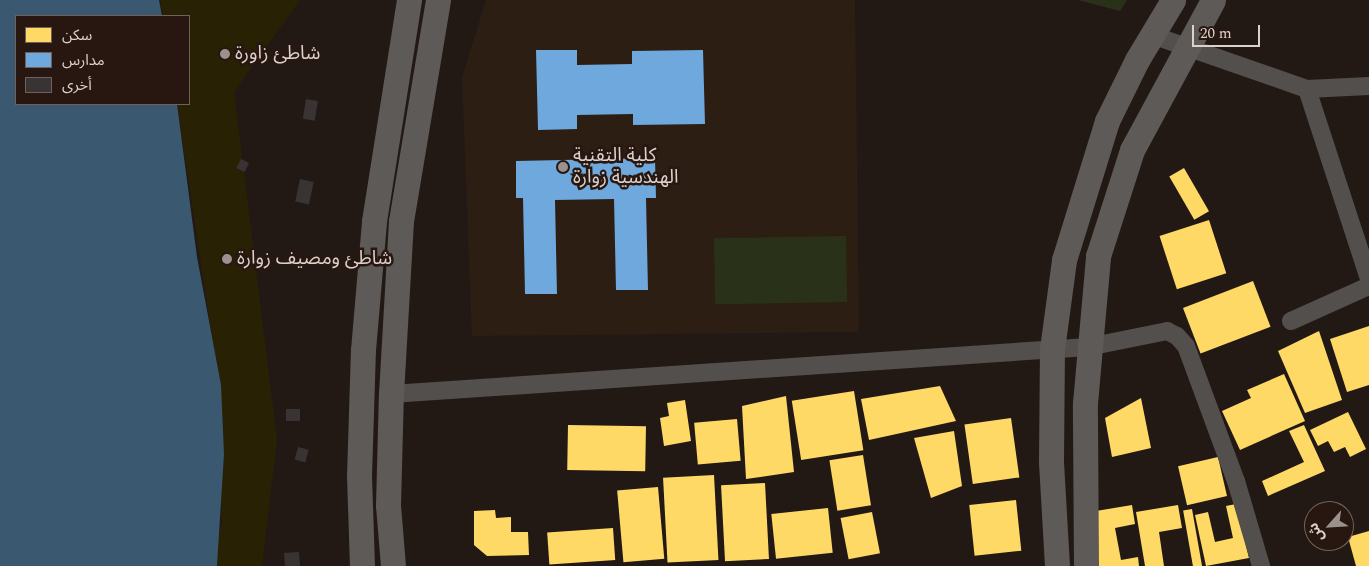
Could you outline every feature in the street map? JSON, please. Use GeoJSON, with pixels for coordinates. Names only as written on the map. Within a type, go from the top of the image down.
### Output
{"type":"FeatureCollection","features":[{"type":"Feature","properties":{"kind":"street"},"geometry":{"type":"LineString","coordinates":[[362,566],[359,476],[363,350],[374,221],[409,0]]}},
{"type":"Feature","properties":{"kind":"street"},"geometry":{"type":"LineString","coordinates":[[393,566],[388,505],[390,394],[400,221],[438,0]]}},
{"type":"Feature","properties":{"kind":"street"},"geometry":{"type":"LineString","coordinates":[[1057,566],[1051,461],[1052,349],[1064,260],[1083,193],[1107,121],[1152,35],[1173,0]]}},
{"type":"Feature","properties":{"kind":"street"},"geometry":{"type":"LineString","coordinates":[[1086,566],[1088,347],[1098,256],[1132,150],[1184,47],[1213,0]]}},
{"type":"Feature","properties":{"kind":"street"},"geometry":{"type":"LineString","coordinates":[[1152,35],[1306,89],[1369,86]]}},
{"type":"Feature","properties":{"kind":"street"},"geometry":{"type":"LineString","coordinates":[[1306,89],[1369,280]]}},
{"type":"Feature","properties":{"kind":"street"},"geometry":{"type":"LineString","coordinates":[[1291,321],[1369,286]]}},
{"type":"Feature","properties":{"kind":"street"},"geometry":{"type":"LineString","coordinates":[[390,394],[1088,347],[1167,331],[1178,336],[1186,346],[1236,481],[1261,566]]}},
{"type":"Feature","properties":{"kind":"shaded area"},"geometry":{"type":"Polygon","coordinates":[[[486,0],[855,0],[859,332],[472,336],[462,77],[486,0]]]}},
{"type":"Feature","properties":{"kind":"green space"},"geometry":{"type":"Polygon","coordinates":[[[1078,0],[1127,0],[1120,11],[1078,0]]]}},
{"type":"Feature","properties":{"kind":"green space"},"geometry":{"type":"Polygon","coordinates":[[[846,236],[847,302],[715,304],[714,238],[846,236]]]}},
{"type":"Feature","properties":{"kind":"sand","name":"شاطئ ومصيف زوارة"},"geometry":{"type":"Polygon","coordinates":[[[160,0],[300,0],[234,92],[277,440],[262,566],[211,566],[222,522],[216,364],[177,105],[190,105],[190,15],[163,15],[160,0]]]}},
{"type":"Feature","properties":{"kind":"water"},"geometry":{"type":"Polygon","coordinates":[[[0,0],[159,0],[162,15],[15,15],[15,105],[177,105],[197,257],[221,385],[224,454],[217,566],[0,566],[0,0]]]}},
{"type":"Feature","properties":{"kind":"building: سكن"},"geometry":{"type":"Polygon","coordinates":[[[1184,168],[1209,211],[1194,220],[1169,176],[1184,168]]]}},
{"type":"Feature","properties":{"kind":"building: سكن"},"geometry":{"type":"Polygon","coordinates":[[[1209,220],[1226,273],[1177,289],[1160,236],[1209,220]]]}},
{"type":"Feature","properties":{"kind":"building: سكن"},"geometry":{"type":"Polygon","coordinates":[[[1253,281],[1271,327],[1201,354],[1183,308],[1253,281]]]}},
{"type":"Feature","properties":{"kind":"building: سكن"},"geometry":{"type":"Polygon","coordinates":[[[1369,326],[1369,385],[1347,392],[1330,339],[1369,326]]]}},
{"type":"Feature","properties":{"kind":"building: سكن"},"geometry":{"type":"Polygon","coordinates":[[[1319,331],[1342,400],[1305,413],[1278,351],[1319,331]]]}},
{"type":"Feature","properties":{"kind":"building: سكن"},"geometry":{"type":"Polygon","coordinates":[[[1284,374],[1305,421],[1240,450],[1222,411],[1251,398],[1247,390],[1284,374]]]}},
{"type":"Feature","properties":{"kind":"building: سكن"},"geometry":{"type":"Polygon","coordinates":[[[940,386],[956,421],[869,440],[861,399],[940,386]]]}},
{"type":"Feature","properties":{"kind":"building: سكن"},"geometry":{"type":"Polygon","coordinates":[[[854,391],[863,450],[801,460],[792,401],[854,391]]]}},
{"type":"Feature","properties":{"kind":"building: سكن"},"geometry":{"type":"Polygon","coordinates":[[[786,396],[794,472],[746,479],[742,406],[786,396]]]}},
{"type":"Feature","properties":{"kind":"building: سكن"},"geometry":{"type":"Polygon","coordinates":[[[1141,398],[1151,448],[1112,457],[1105,418],[1141,398]]]}},
{"type":"Feature","properties":{"kind":"building: سكن"},"geometry":{"type":"Polygon","coordinates":[[[685,400],[691,441],[664,446],[660,418],[669,416],[667,403],[685,400]]]}},
{"type":"Feature","properties":{"kind":"building: سكن"},"geometry":{"type":"Polygon","coordinates":[[[1348,412],[1366,449],[1350,457],[1345,447],[1334,452],[1328,441],[1318,446],[1310,430],[1348,412]]]}},
{"type":"Feature","properties":{"kind":"building: سكن"},"geometry":{"type":"Polygon","coordinates":[[[1011,418],[1019,477],[973,484],[964,425],[1011,418]]]}},
{"type":"Feature","properties":{"kind":"building: سكن"},"geometry":{"type":"Polygon","coordinates":[[[737,419],[741,461],[698,465],[694,423],[737,419]]]}},
{"type":"Feature","properties":{"kind":"building: سكن"},"geometry":{"type":"Polygon","coordinates":[[[568,425],[646,426],[645,471],[567,470],[568,425]]]}},
{"type":"Feature","properties":{"kind":"building: سكن"},"geometry":{"type":"Polygon","coordinates":[[[1304,425],[1325,471],[1268,496],[1262,481],[1304,462],[1289,431],[1304,425]]]}},
{"type":"Feature","properties":{"kind":"building: سكن"},"geometry":{"type":"Polygon","coordinates":[[[954,431],[962,486],[931,498],[914,438],[954,431]]]}},
{"type":"Feature","properties":{"kind":"building: سكن"},"geometry":{"type":"Polygon","coordinates":[[[863,455],[871,505],[837,511],[829,460],[863,455]]]}},
{"type":"Feature","properties":{"kind":"building: سكن"},"geometry":{"type":"Polygon","coordinates":[[[1218,457],[1227,496],[1187,505],[1178,466],[1218,457]]]}},
{"type":"Feature","properties":{"kind":"building: سكن"},"geometry":{"type":"Polygon","coordinates":[[[714,475],[718,560],[668,563],[663,478],[714,475]]]}},
{"type":"Feature","properties":{"kind":"building: سكن"},"geometry":{"type":"Polygon","coordinates":[[[765,483],[769,559],[725,561],[721,485],[765,483]]]}},
{"type":"Feature","properties":{"kind":"building: سكن"},"geometry":{"type":"Polygon","coordinates":[[[658,487],[664,559],[623,562],[617,491],[658,487]]]}},
{"type":"Feature","properties":{"kind":"building: سكن"},"geometry":{"type":"Polygon","coordinates":[[[1016,500],[1021,551],[975,556],[969,505],[1016,500]]]}},
{"type":"Feature","properties":{"kind":"building: سكن"},"geometry":{"type":"Polygon","coordinates":[[[1236,504],[1249,558],[1206,566],[1195,515],[1208,512],[1215,542],[1233,538],[1226,506],[1236,504]]]}},
{"type":"Feature","properties":{"kind":"building: سكن"},"geometry":{"type":"Polygon","coordinates":[[[1132,505],[1135,524],[1115,528],[1121,560],[1138,557],[1139,566],[1099,566],[1090,512],[1132,505]]]}},
{"type":"Feature","properties":{"kind":"building: سكن"},"geometry":{"type":"Polygon","coordinates":[[[1178,505],[1182,528],[1159,532],[1164,566],[1145,566],[1136,512],[1178,505]]]}},
{"type":"Feature","properties":{"kind":"building: سكن"},"geometry":{"type":"Polygon","coordinates":[[[828,508],[833,553],[776,559],[771,514],[828,508]]]}},
{"type":"Feature","properties":{"kind":"building: سكن"},"geometry":{"type":"Polygon","coordinates":[[[1192,509],[1202,566],[1193,566],[1183,511],[1192,509]]]}},
{"type":"Feature","properties":{"kind":"building: سكن"},"geometry":{"type":"Polygon","coordinates":[[[495,510],[496,518],[511,517],[511,532],[528,532],[529,555],[487,556],[474,545],[474,511],[495,510]]]}},
{"type":"Feature","properties":{"kind":"building: سكن"},"geometry":{"type":"Polygon","coordinates":[[[872,512],[880,553],[849,559],[841,518],[872,512]]]}},
{"type":"Feature","properties":{"kind":"building: سكن"},"geometry":{"type":"Polygon","coordinates":[[[613,528],[615,560],[549,565],[547,533],[613,528]]]}},
{"type":"Feature","properties":{"kind":"building: سكن"},"geometry":{"type":"Polygon","coordinates":[[[1369,531],[1369,566],[1356,566],[1352,551],[1354,551],[1354,535],[1369,531]]]}},
{"type":"Feature","properties":{"kind":"building: مدارس"},"geometry":{"type":"Polygon","coordinates":[[[536,50],[577,50],[577,65],[632,64],[632,51],[703,50],[705,124],[633,125],[633,114],[577,115],[577,129],[538,130],[536,50]]]}},
{"type":"Feature","properties":{"kind":"building: مدارس"},"geometry":{"type":"Polygon","coordinates":[[[655,158],[656,198],[646,198],[648,290],[616,290],[614,199],[555,200],[557,294],[525,294],[523,198],[516,198],[516,161],[655,158]]]}},
{"type":"Feature","properties":{"kind":"building: أخرى"},"geometry":{"type":"Polygon","coordinates":[[[306,99],[318,101],[315,121],[303,119],[306,99]]]}},
{"type":"Feature","properties":{"kind":"building: أخرى"},"geometry":{"type":"Polygon","coordinates":[[[241,159],[249,163],[244,172],[236,168],[241,159]]]}},
{"type":"Feature","properties":{"kind":"building: أخرى"},"geometry":{"type":"Polygon","coordinates":[[[300,179],[314,182],[309,204],[295,201],[300,179]]]}},
{"type":"Feature","properties":{"kind":"building: أخرى"},"geometry":{"type":"Polygon","coordinates":[[[286,409],[300,409],[300,421],[286,421],[286,409]]]}},
{"type":"Feature","properties":{"kind":"building: أخرى"},"geometry":{"type":"Polygon","coordinates":[[[298,447],[309,450],[305,462],[295,460],[298,447]]]}},
{"type":"Feature","properties":{"kind":"building: أخرى"},"geometry":{"type":"Polygon","coordinates":[[[299,552],[300,566],[285,566],[284,553],[299,552]]]}},
{"type":"Feature","properties":{"kind":"place","name":"شاطئ زاورة"},"geometry":{"type":"Point","coordinates":[225,54]}},
{"type":"Feature","properties":{"kind":"place","name":"كلية التقنية الهندسية زوارة"},"geometry":{"type":"Point","coordinates":[563,167]}},
{"type":"Feature","properties":{"kind":"place","name":"شاطئ ومصيف زوارة"},"geometry":{"type":"Point","coordinates":[227,259]}}]}
